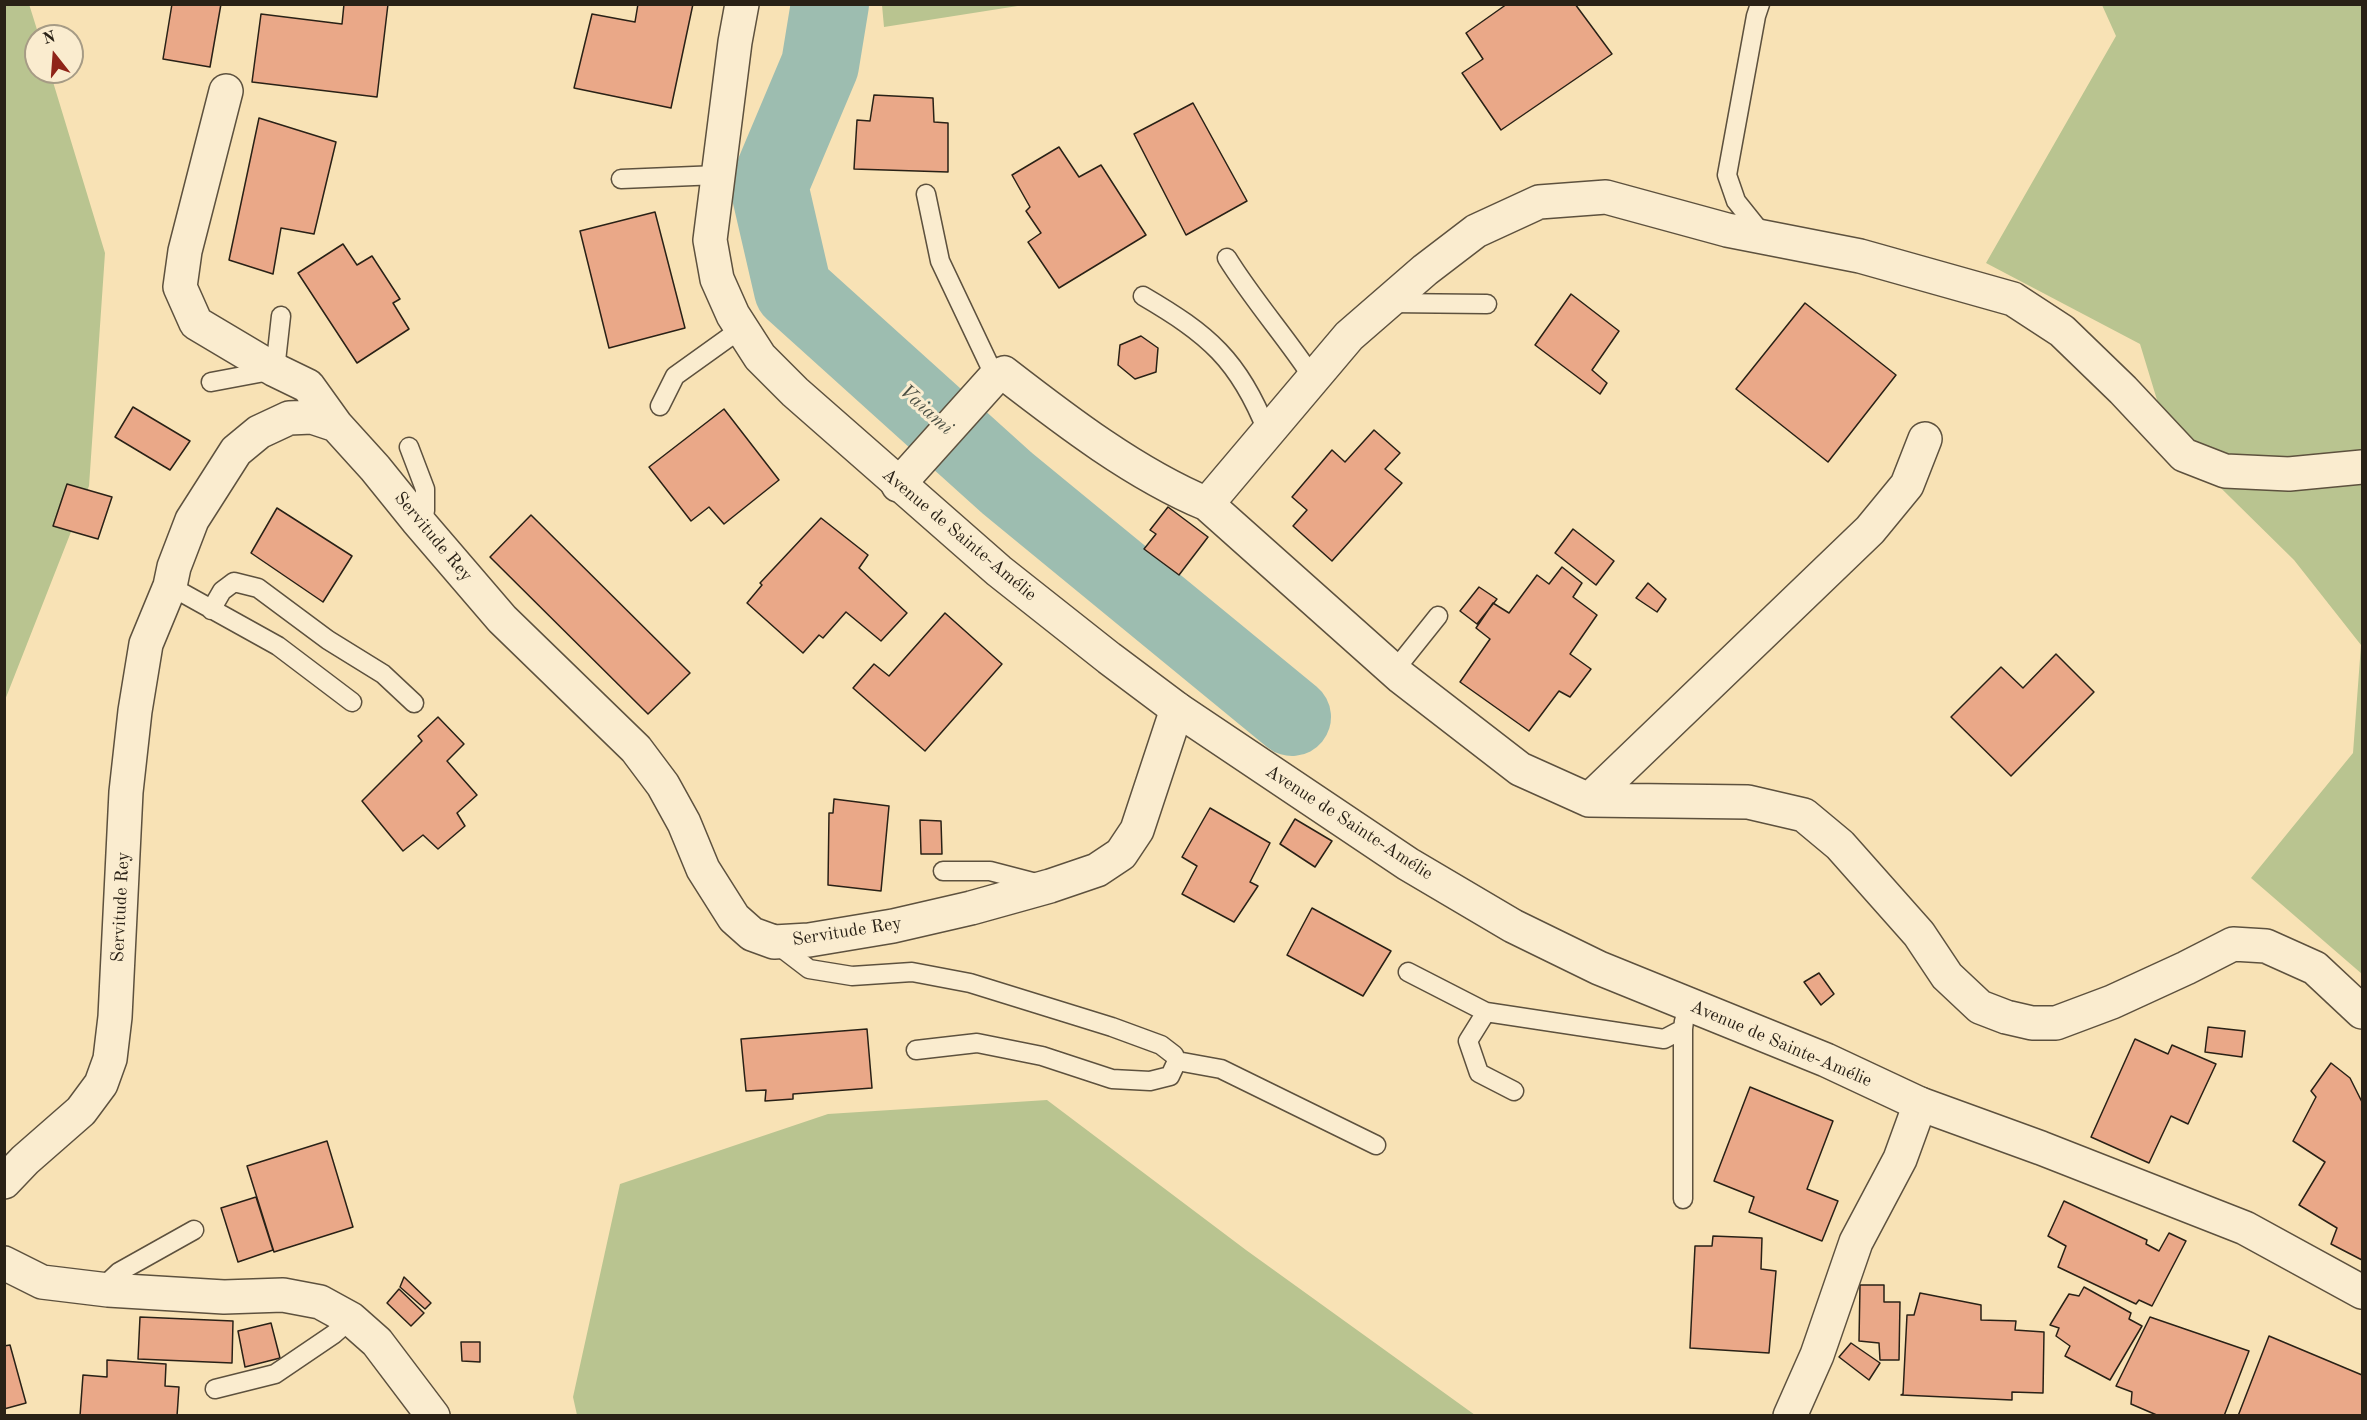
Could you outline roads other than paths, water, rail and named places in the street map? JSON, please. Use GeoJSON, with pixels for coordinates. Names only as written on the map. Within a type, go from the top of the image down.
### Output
{"type":"FeatureCollection","features":[{"type":"Feature","properties":{"kind":"street","name":"Avenue de Sainte-Amélie"},"geometry":{"type":"LineString","coordinates":[[742,4],[735,42],[710,240],[717,279],[760,357],[795,392],[999,571],[1176,709],[1408,864],[1513,926],[1599,968],[1685,1016],[1826,1060],[1920,1104],[2041,1148],[2245,1228],[2362,1292]]}},
{"type":"Feature","properties":{"kind":"street"},"geometry":{"type":"LineString","coordinates":[[226,91],[185,251],[180,288],[196,323],[275,370],[308,386],[336,425]]}},
{"type":"Feature","properties":{"kind":"street"},"geometry":{"type":"LineString","coordinates":[[1207,504],[1349,336],[1476,231],[1539,202],[1606,197],[1727,230],[1860,256],[2013,299],[2062,331],[2123,390],[2184,455],[2225,471],[2289,474],[2362,467]]}},
{"type":"Feature","properties":{"kind":"street"},"geometry":{"type":"LineString","coordinates":[[898,484],[986,387],[1004,374],[1064,420],[1177,492],[1207,504],[1394,671],[1520,769],[1589,800],[1748,802],[1804,815],[1840,845],[1919,934],[1947,976],[1980,1007],[2006,1017],[2032,1023],[2056,1023],[2123,997],[2233,944],[2266,946],[2315,968],[2362,1012]]}},
{"type":"Feature","properties":{"kind":"street","name":"Servitude Rey"},"geometry":{"type":"LineString","coordinates":[[4,1182],[25,1160],[81,1112],[101,1084],[110,1059],[115,1017],[126,792],[135,711],[146,644],[170,586],[174,567],[192,520],[236,451],[260,432],[289,418],[312,417],[336,425],[502,618],[636,749],[663,785],[684,823],[704,869],[734,918],[752,934],[774,942],[809,940],[893,926],[971,908],[1097,870],[1121,854],[1137,830],[1176,709]]}},
{"type":"Feature","properties":{"kind":"street"},"geometry":{"type":"LineString","coordinates":[[1589,800],[1869,530],[1907,484],[1925,439]]}},
{"type":"Feature","properties":{"kind":"street"},"geometry":{"type":"LineString","coordinates":[[1790,1416],[1817,1355],[1856,1242],[1900,1159],[1920,1104]]}},
{"type":"Feature","properties":{"kind":"street"},"geometry":{"type":"LineString","coordinates":[[4,1263],[42,1282],[101,1289],[224,1297],[283,1295],[320,1302],[351,1319],[378,1342],[433,1416]]}},
{"type":"Feature","properties":{"kind":"lane"},"geometry":{"type":"LineString","coordinates":[[1760,4],[1727,175],[1736,201],[1766,238]]}},
{"type":"Feature","properties":{"kind":"lane"},"geometry":{"type":"LineString","coordinates":[[621,179],[718,176]]}},
{"type":"Feature","properties":{"kind":"lane"},"geometry":{"type":"LineString","coordinates":[[926,194],[940,261],[986,387]]}},
{"type":"Feature","properties":{"kind":"lane"},"geometry":{"type":"LineString","coordinates":[[1227,258],[1240,280],[1286,337],[1313,378]]}},
{"type":"Feature","properties":{"kind":"lane"},"geometry":{"type":"LineString","coordinates":[[1143,296],[1195,328],[1218,350],[1239,374],[1254,399],[1267,431]]}},
{"type":"Feature","properties":{"kind":"lane"},"geometry":{"type":"LineString","coordinates":[[1387,303],[1487,304]]}},
{"type":"Feature","properties":{"kind":"lane"},"geometry":{"type":"LineString","coordinates":[[211,382],[275,370],[281,316]]}},
{"type":"Feature","properties":{"kind":"lane"},"geometry":{"type":"LineString","coordinates":[[660,406],[675,376],[742,328]]}},
{"type":"Feature","properties":{"kind":"lane"},"geometry":{"type":"LineString","coordinates":[[409,447],[425,489],[425,511],[417,520]]}},
{"type":"Feature","properties":{"kind":"lane"},"geometry":{"type":"LineString","coordinates":[[211,610],[222,591],[234,582],[258,588],[328,640],[383,674],[414,703]]}},
{"type":"Feature","properties":{"kind":"lane"},"geometry":{"type":"LineString","coordinates":[[170,586],[278,646],[352,702]]}},
{"type":"Feature","properties":{"kind":"lane"},"geometry":{"type":"LineString","coordinates":[[1394,671],[1438,616]]}},
{"type":"Feature","properties":{"kind":"lane"},"geometry":{"type":"LineString","coordinates":[[943,871],[990,871],[1050,886]]}},
{"type":"Feature","properties":{"kind":"lane"},"geometry":{"type":"LineString","coordinates":[[774,942],[808,969],[852,976],[912,972],[970,983],[1112,1027],[1161,1045],[1174,1055],[1177,1061]]}},
{"type":"Feature","properties":{"kind":"lane"},"geometry":{"type":"LineString","coordinates":[[1408,972],[1486,1012],[1664,1039],[1685,1016]]}},
{"type":"Feature","properties":{"kind":"lane"},"geometry":{"type":"LineString","coordinates":[[1486,1012],[1468,1041],[1479,1073],[1514,1091]]}},
{"type":"Feature","properties":{"kind":"lane"},"geometry":{"type":"LineString","coordinates":[[1683,1199],[1685,1016]]}},
{"type":"Feature","properties":{"kind":"lane"},"geometry":{"type":"LineString","coordinates":[[916,1050],[977,1043],[1042,1056],[1112,1079],[1150,1081],[1170,1076],[1177,1061]]}},
{"type":"Feature","properties":{"kind":"lane"},"geometry":{"type":"LineString","coordinates":[[1177,1061],[1221,1069],[1376,1145]]}},
{"type":"Feature","properties":{"kind":"lane"},"geometry":{"type":"LineString","coordinates":[[101,1289],[119,1272],[194,1230]]}},
{"type":"Feature","properties":{"kind":"lane"},"geometry":{"type":"LineString","coordinates":[[215,1389],[275,1374],[334,1334],[351,1319]]}},
{"type":"Feature","properties":{"kind":"waterway","name":"Vaiami"},"geometry":{"type":"LineString","coordinates":[[830,4],[820,65],[769,186],[793,290],[1007,483],[1292,717]]}}]}
